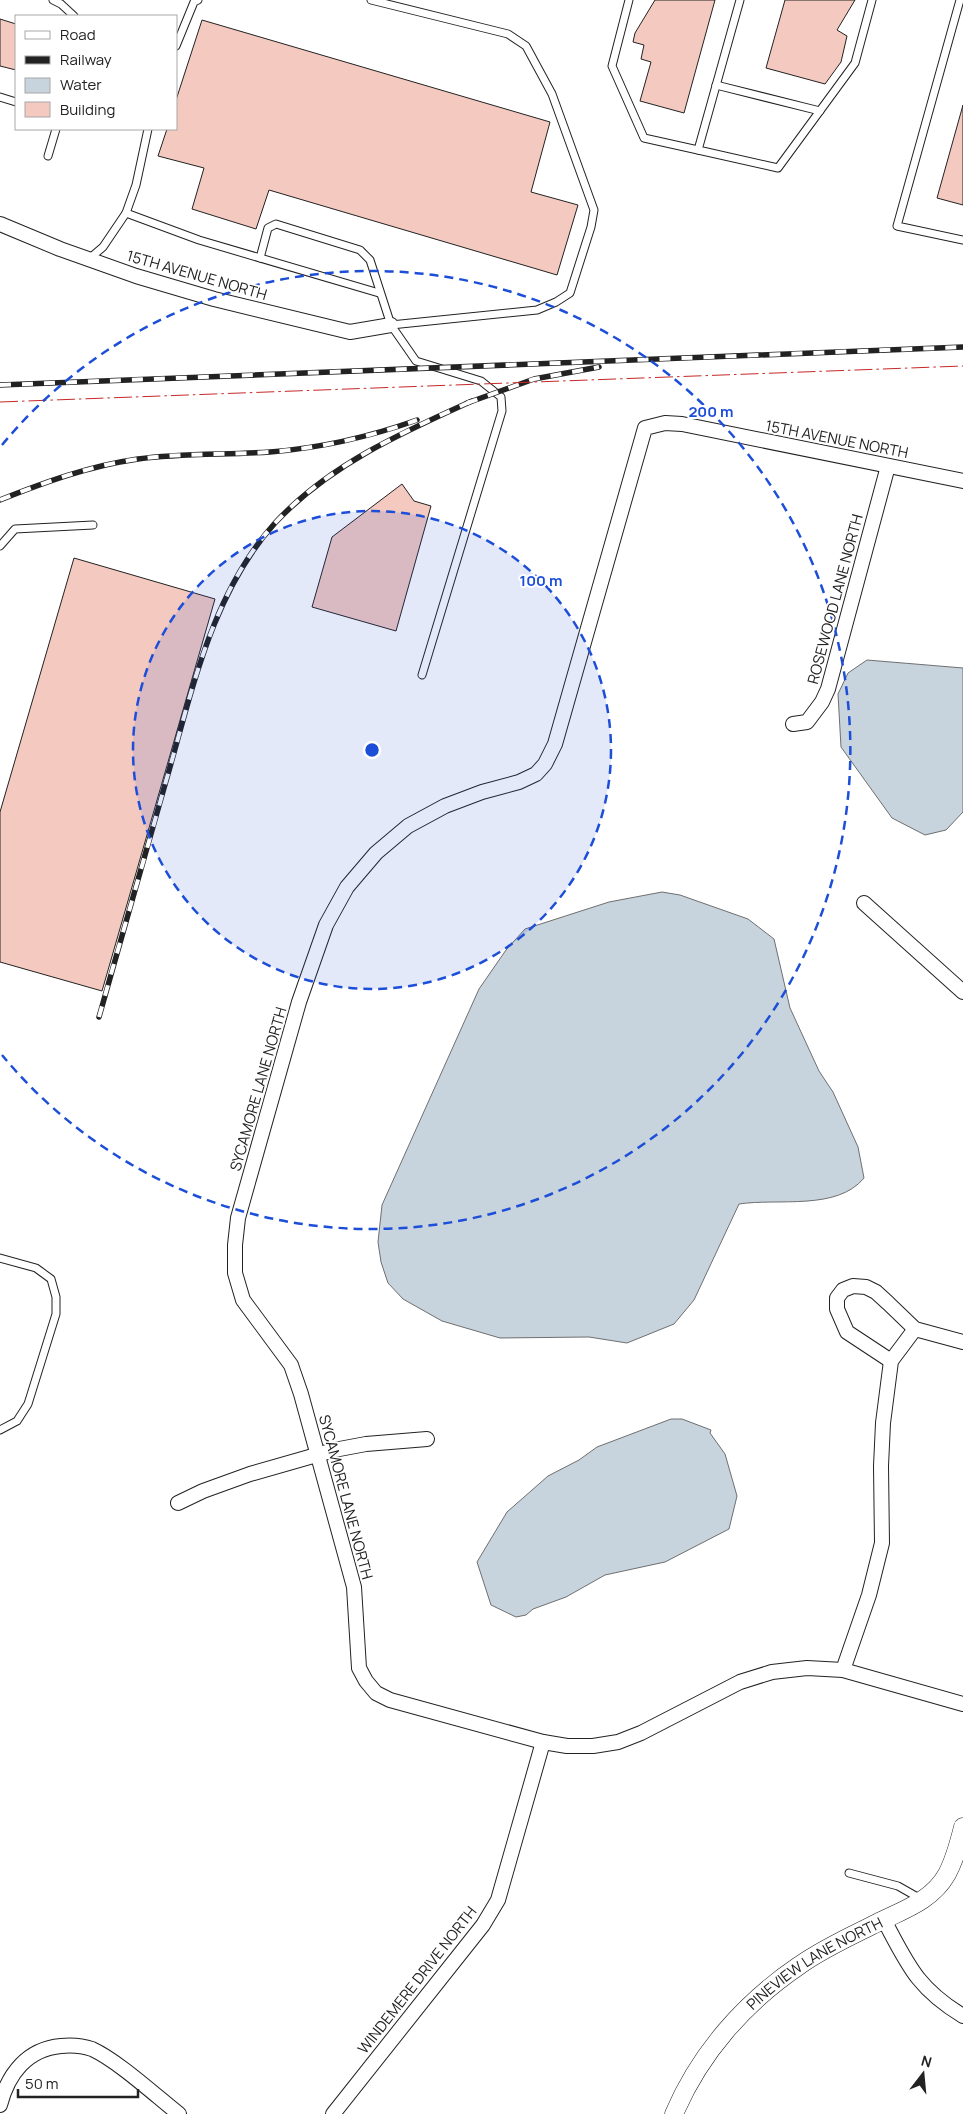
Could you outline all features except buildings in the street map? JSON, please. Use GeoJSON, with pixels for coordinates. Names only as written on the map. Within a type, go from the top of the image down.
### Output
{"type":"FeatureCollection","features":[{"type":"Feature","properties":{"kind":"street","name":"15TH AVENUE NORTH"},"geometry":{"type":"LineString","coordinates":[[0,224],[89,260],[214,299],[350,332],[391,325]]}},
{"type":"Feature","properties":{"kind":"street","name":"15TH AVENUE NORTH"},"geometry":{"type":"LineString","coordinates":[[646,428],[665,423],[682,424],[963,481]]}},
{"type":"Feature","properties":{"kind":"street","name":"SYCAMORE LANE NORTH"},"geometry":{"type":"LineString","coordinates":[[646,428],[555,744],[545,764],[536,774],[519,782],[482,792],[445,806],[408,826],[376,853],[347,886],[326,925],[306,979],[238,1218],[235,1273],[243,1300],[291,1365],[354,1587],[359,1668],[366,1681],[376,1692],[390,1700],[543,1742],[567,1746],[593,1746],[618,1742],[641,1733],[740,1682],[772,1672],[806,1668],[843,1670],[963,1704]]}},
{"type":"Feature","properties":{"kind":"street","name":"ROSEWOOD LANE NORTH"},"geometry":{"type":"LineString","coordinates":[[793,724],[807,722],[822,702],[828,689],[888,466]]}},
{"type":"Feature","properties":{"kind":"street"},"geometry":{"type":"LineString","coordinates":[[864,903],[963,992]]}},
{"type":"Feature","properties":{"kind":"street"},"geometry":{"type":"LineString","coordinates":[[891,1361],[846,1332],[837,1309],[837,1298],[843,1290],[853,1286],[866,1287],[876,1292],[899,1312],[915,1330],[963,1342]]}},
{"type":"Feature","properties":{"kind":"street"},"geometry":{"type":"LineString","coordinates":[[843,1670],[869,1596],[882,1543],[881,1466],[883,1424],[891,1361],[915,1330]]}},
{"type":"Feature","properties":{"kind":"street"},"geometry":{"type":"LineString","coordinates":[[178,1503],[203,1491],[250,1474],[318,1455],[366,1444],[427,1439]]}},
{"type":"Feature","properties":{"kind":"street","name":"WINDEMERE DRIVE NORTH"},"geometry":{"type":"LineString","coordinates":[[333,2114],[483,1925],[498,1900],[543,1742]]}},
{"type":"Feature","properties":{"kind":"street","name":"PINEVIEW LANE NORTH"},"geometry":{"type":"LineString","coordinates":[[674,2114],[680,2098],[704,2059],[732,2023],[764,1990],[801,1963],[923,1900],[935,1891],[947,1874],[955,1856],[963,1827]]}},
{"type":"Feature","properties":{"kind":"street"},"geometry":{"type":"LineString","coordinates":[[884,1920],[906,1963],[920,1982],[944,2004],[963,2016]]}},
{"type":"Feature","properties":{"kind":"street"},"geometry":{"type":"LineString","coordinates":[[0,2105],[6,2084],[16,2068],[32,2054],[51,2047],[71,2045],[91,2049],[109,2059],[178,2114]]}},
{"type":"Feature","properties":{"kind":"lane"},"geometry":{"type":"LineString","coordinates":[[53,0],[61,4],[73,15]]}},
{"type":"Feature","properties":{"kind":"lane"},"geometry":{"type":"LineString","coordinates":[[178,41],[194,2],[198,0]]}},
{"type":"Feature","properties":{"kind":"lane"},"geometry":{"type":"LineString","coordinates":[[371,0],[508,34],[526,46],[552,94],[594,210],[591,227],[570,293],[556,302],[537,310],[391,325]]}},
{"type":"Feature","properties":{"kind":"lane"},"geometry":{"type":"LineString","coordinates":[[629,0],[612,66],[644,138],[778,168],[855,63],[872,0]]}},
{"type":"Feature","properties":{"kind":"lane"},"geometry":{"type":"LineString","coordinates":[[698,150],[740,0]]}},
{"type":"Feature","properties":{"kind":"lane"},"geometry":{"type":"LineString","coordinates":[[960,0],[897,226],[963,240]]}},
{"type":"Feature","properties":{"kind":"lane"},"geometry":{"type":"LineString","coordinates":[[716,85],[820,111]]}},
{"type":"Feature","properties":{"kind":"lane"},"geometry":{"type":"LineString","coordinates":[[0,97],[15,102]]}},
{"type":"Feature","properties":{"kind":"lane"},"geometry":{"type":"LineString","coordinates":[[48,156],[56,130]]}},
{"type":"Feature","properties":{"kind":"lane"},"geometry":{"type":"LineString","coordinates":[[89,260],[103,247],[126,213],[136,185],[148,130]]}},
{"type":"Feature","properties":{"kind":"lane"},"geometry":{"type":"LineString","coordinates":[[126,213],[174,232],[379,293]]}},
{"type":"Feature","properties":{"kind":"lane"},"geometry":{"type":"LineString","coordinates":[[260,258],[268,228],[276,224],[360,250],[370,260],[379,293],[391,325],[416,361],[481,381],[501,396],[502,411],[422,675]]}},
{"type":"Feature","properties":{"kind":"lane"},"geometry":{"type":"LineString","coordinates":[[0,545],[15,530],[93,525]]}},
{"type":"Feature","properties":{"kind":"lane"},"geometry":{"type":"LineString","coordinates":[[0,1258],[36,1268],[51,1279],[56,1297],[56,1314],[28,1404],[17,1421],[0,1430]]}},
{"type":"Feature","properties":{"kind":"lane"},"geometry":{"type":"LineString","coordinates":[[849,1873],[898,1886],[923,1900]]}},
{"type":"Feature","properties":{"kind":"water"},"geometry":{"type":"Polygon","coordinates":[[[867,660],[963,668],[963,812],[946,830],[925,835],[892,818],[841,747],[838,694],[848,673],[867,660]]]}},
{"type":"Feature","properties":{"kind":"water"},"geometry":{"type":"Polygon","coordinates":[[[662,892],[680,895],[748,919],[774,939],[790,1008],[819,1071],[833,1092],[858,1147],[864,1178],[852,1188],[839,1195],[823,1199],[739,1204],[694,1300],[674,1324],[627,1343],[589,1337],[500,1338],[442,1321],[403,1299],[388,1283],[381,1262],[378,1242],[382,1205],[479,989],[506,950],[525,929],[609,902],[662,892]]]}},
{"type":"Feature","properties":{"kind":"water"},"geometry":{"type":"Polygon","coordinates":[[[671,1419],[682,1419],[711,1430],[710,1433],[725,1454],[737,1496],[729,1529],[665,1562],[605,1575],[566,1597],[533,1609],[526,1615],[516,1617],[491,1605],[477,1562],[507,1512],[548,1476],[579,1460],[597,1447],[671,1419]]]}},
{"type":"Feature","properties":{"kind":"railway"},"geometry":{"type":"LineString","coordinates":[[0,385],[963,347]]}},
{"type":"Feature","properties":{"kind":"railway"},"geometry":{"type":"LineString","coordinates":[[467,403],[534,379],[599,367]]}},
{"type":"Feature","properties":{"kind":"railway"},"geometry":{"type":"LineString","coordinates":[[99,1017],[206,645],[219,612],[253,551],[275,523],[296,502],[342,467],[393,438],[472,401]]}},
{"type":"Feature","properties":{"kind":"railway"},"geometry":{"type":"LineString","coordinates":[[0,500],[68,475],[120,462],[171,456],[270,452],[308,448],[363,437],[417,420]]}},
{"type":"Feature","properties":{"kind":"power"},"geometry":{"type":"LineString","coordinates":[[0,402],[963,366]]}}]}
